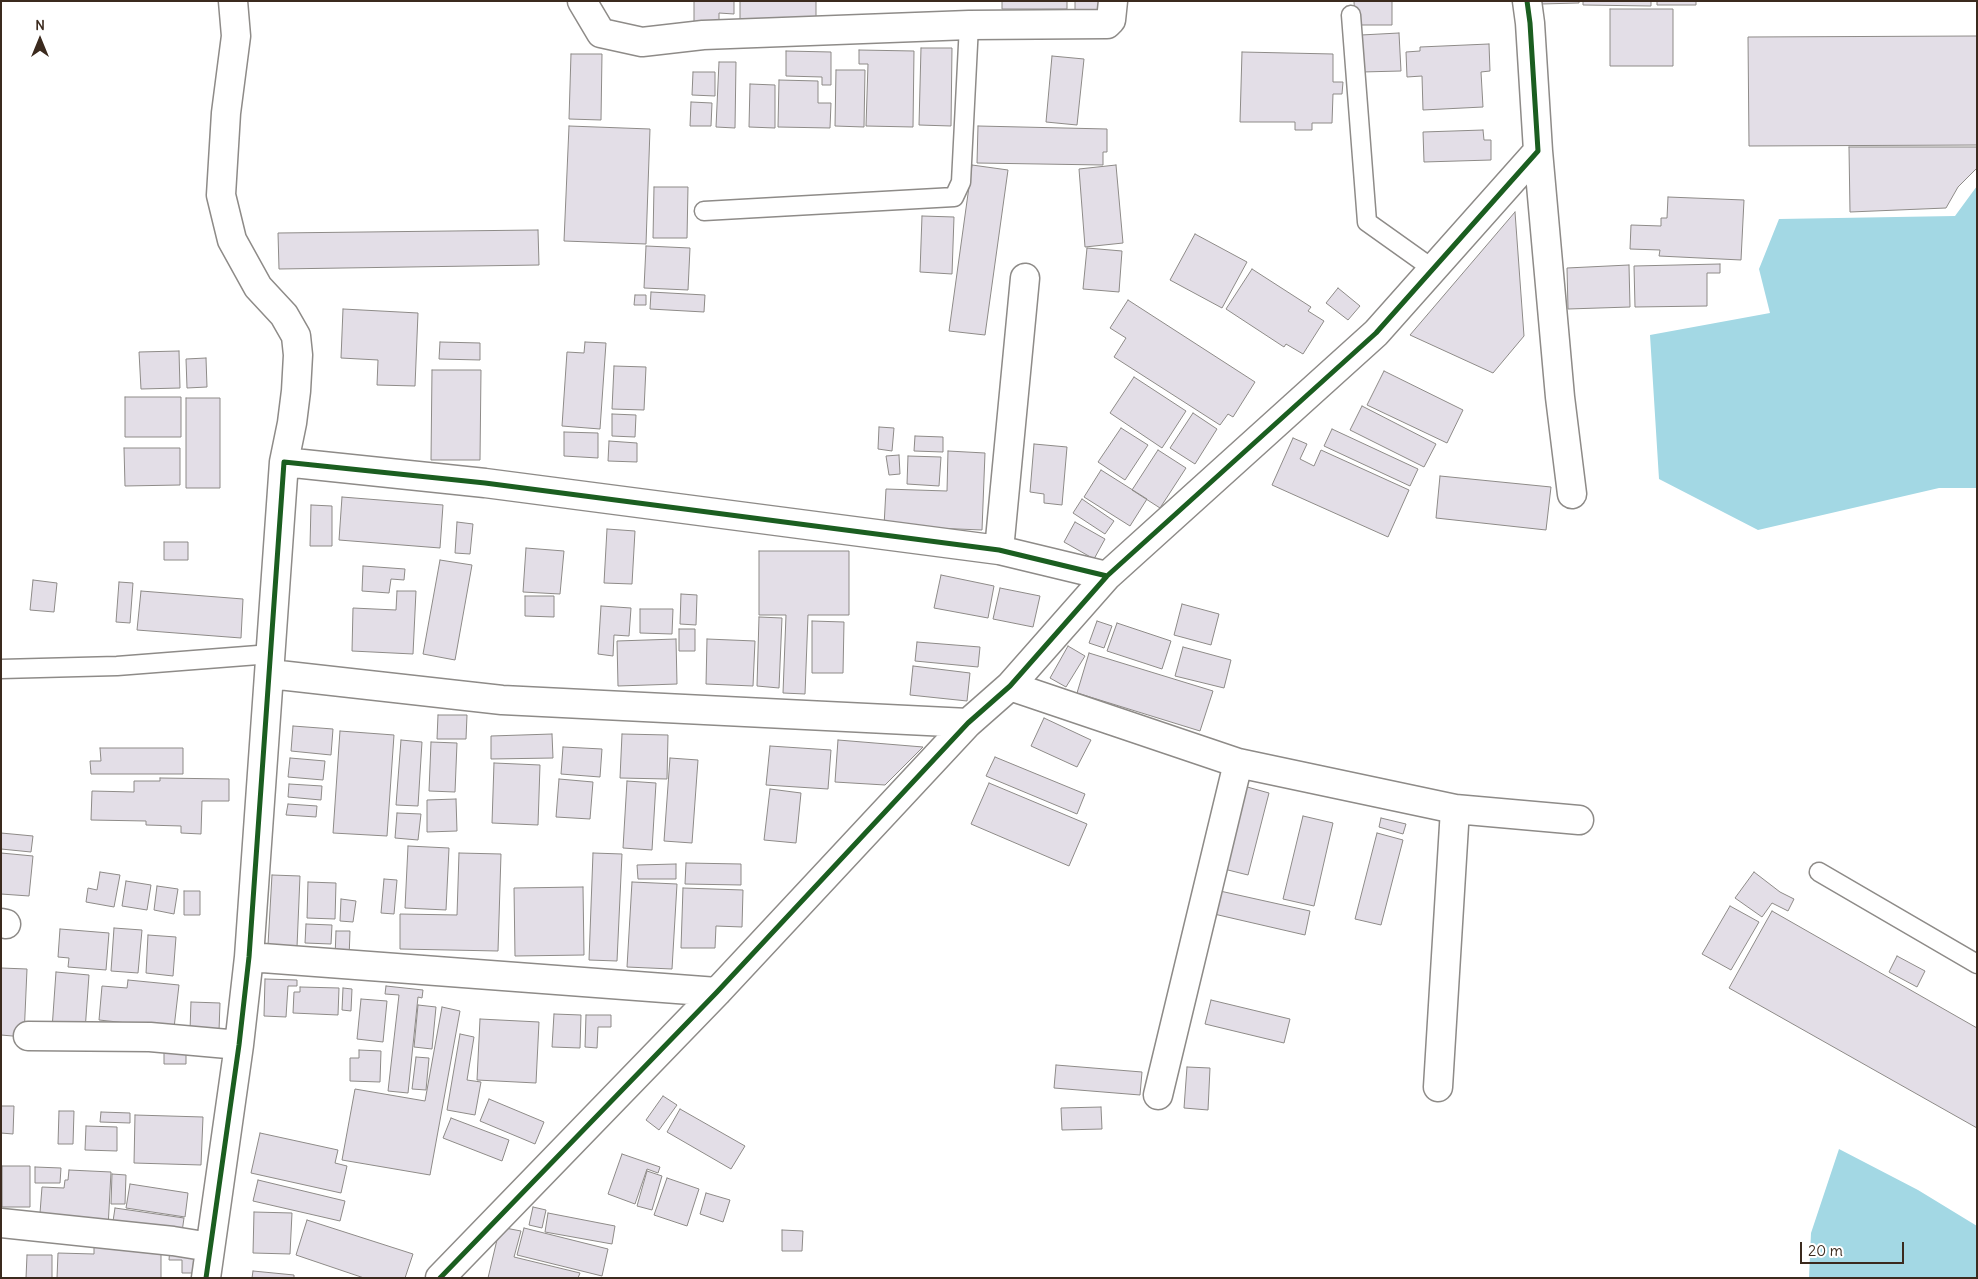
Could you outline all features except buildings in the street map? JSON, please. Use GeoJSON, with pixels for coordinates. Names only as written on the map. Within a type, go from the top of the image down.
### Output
{"type":"FeatureCollection","features":[{"type":"Feature","properties":{"kind":"street"},"geometry":{"type":"LineString","coordinates":[[206,1278],[239,1045],[249,957],[284,462],[292,423],[298,355],[296,336],[284,315],[258,286],[232,240],[221,195],[226,113],[236,36],[233,1]]}},
{"type":"Feature","properties":{"kind":"street"},"geometry":{"type":"LineString","coordinates":[[582,1],[601,34],[642,42],[703,35],[969,25],[1108,24],[1112,20],[1113,1]]}},
{"type":"Feature","properties":{"kind":"street"},"geometry":{"type":"LineString","coordinates":[[1527,1],[1560,397],[1572,494]]}},
{"type":"Feature","properties":{"kind":"street"},"geometry":{"type":"LineString","coordinates":[[440,1278],[717,992],[968,723],[1010,686],[1108,576],[1376,333],[1538,151]]}},
{"type":"Feature","properties":{"kind":"street"},"geometry":{"type":"LineString","coordinates":[[999,550],[1026,278]]}},
{"type":"Feature","properties":{"kind":"street"},"geometry":{"type":"LineString","coordinates":[[284,462],[485,483],[999,550],[1108,576]]}},
{"type":"Feature","properties":{"kind":"street"},"geometry":{"type":"LineString","coordinates":[[271,664],[502,700],[968,723]]}},
{"type":"Feature","properties":{"kind":"street"},"geometry":{"type":"LineString","coordinates":[[1010,686],[1238,763],[1456,809],[1579,820]]}},
{"type":"Feature","properties":{"kind":"street"},"geometry":{"type":"LineString","coordinates":[[1158,1094],[1238,763]]}},
{"type":"Feature","properties":{"kind":"street"},"geometry":{"type":"LineString","coordinates":[[1438,1087],[1456,809]]}},
{"type":"Feature","properties":{"kind":"street"},"geometry":{"type":"LineString","coordinates":[[249,957],[717,992]]}},
{"type":"Feature","properties":{"kind":"street"},"geometry":{"type":"LineString","coordinates":[[28,1036],[150,1036],[239,1045]]}},
{"type":"Feature","properties":{"kind":"street"},"geometry":{"type":"LineString","coordinates":[[1,1223],[173,1241],[210,1247]]}},
{"type":"Feature","properties":{"kind":"lane"},"geometry":{"type":"LineString","coordinates":[[1351,14],[1367,222],[1433,269]]}},
{"type":"Feature","properties":{"kind":"lane"},"geometry":{"type":"LineString","coordinates":[[704,211],[954,197],[961,182],[969,25]]}},
{"type":"Feature","properties":{"kind":"lane"},"geometry":{"type":"LineString","coordinates":[[1,669],[271,664]]}},
{"type":"Feature","properties":{"kind":"lane"},"geometry":{"type":"LineString","coordinates":[[1819,872],[1977,964]]}},
{"type":"Feature","properties":{"kind":"water"},"geometry":{"type":"Polygon","coordinates":[[[1977,186],[1977,488],[1939,488],[1758,530],[1659,479],[1650,335],[1770,313],[1759,269],[1779,219],[1955,216],[1977,186]]]}},
{"type":"Feature","properties":{"kind":"water"},"geometry":{"type":"Polygon","coordinates":[[[1839,1149],[1918,1190],[1977,1226],[1977,1278],[1809,1278],[1811,1233],[1839,1149]]]}},
{"type":"Feature","properties":{"kind":"cycle path"},"geometry":{"type":"LineString","coordinates":[[440,1278],[717,992],[968,723],[1010,686],[1107,576],[1376,333],[1538,151],[1527,1]]}},
{"type":"Feature","properties":{"kind":"cycle path"},"geometry":{"type":"LineString","coordinates":[[206,1278],[239,1045],[249,957],[284,462],[485,483],[999,550],[1107,576]]}}]}
